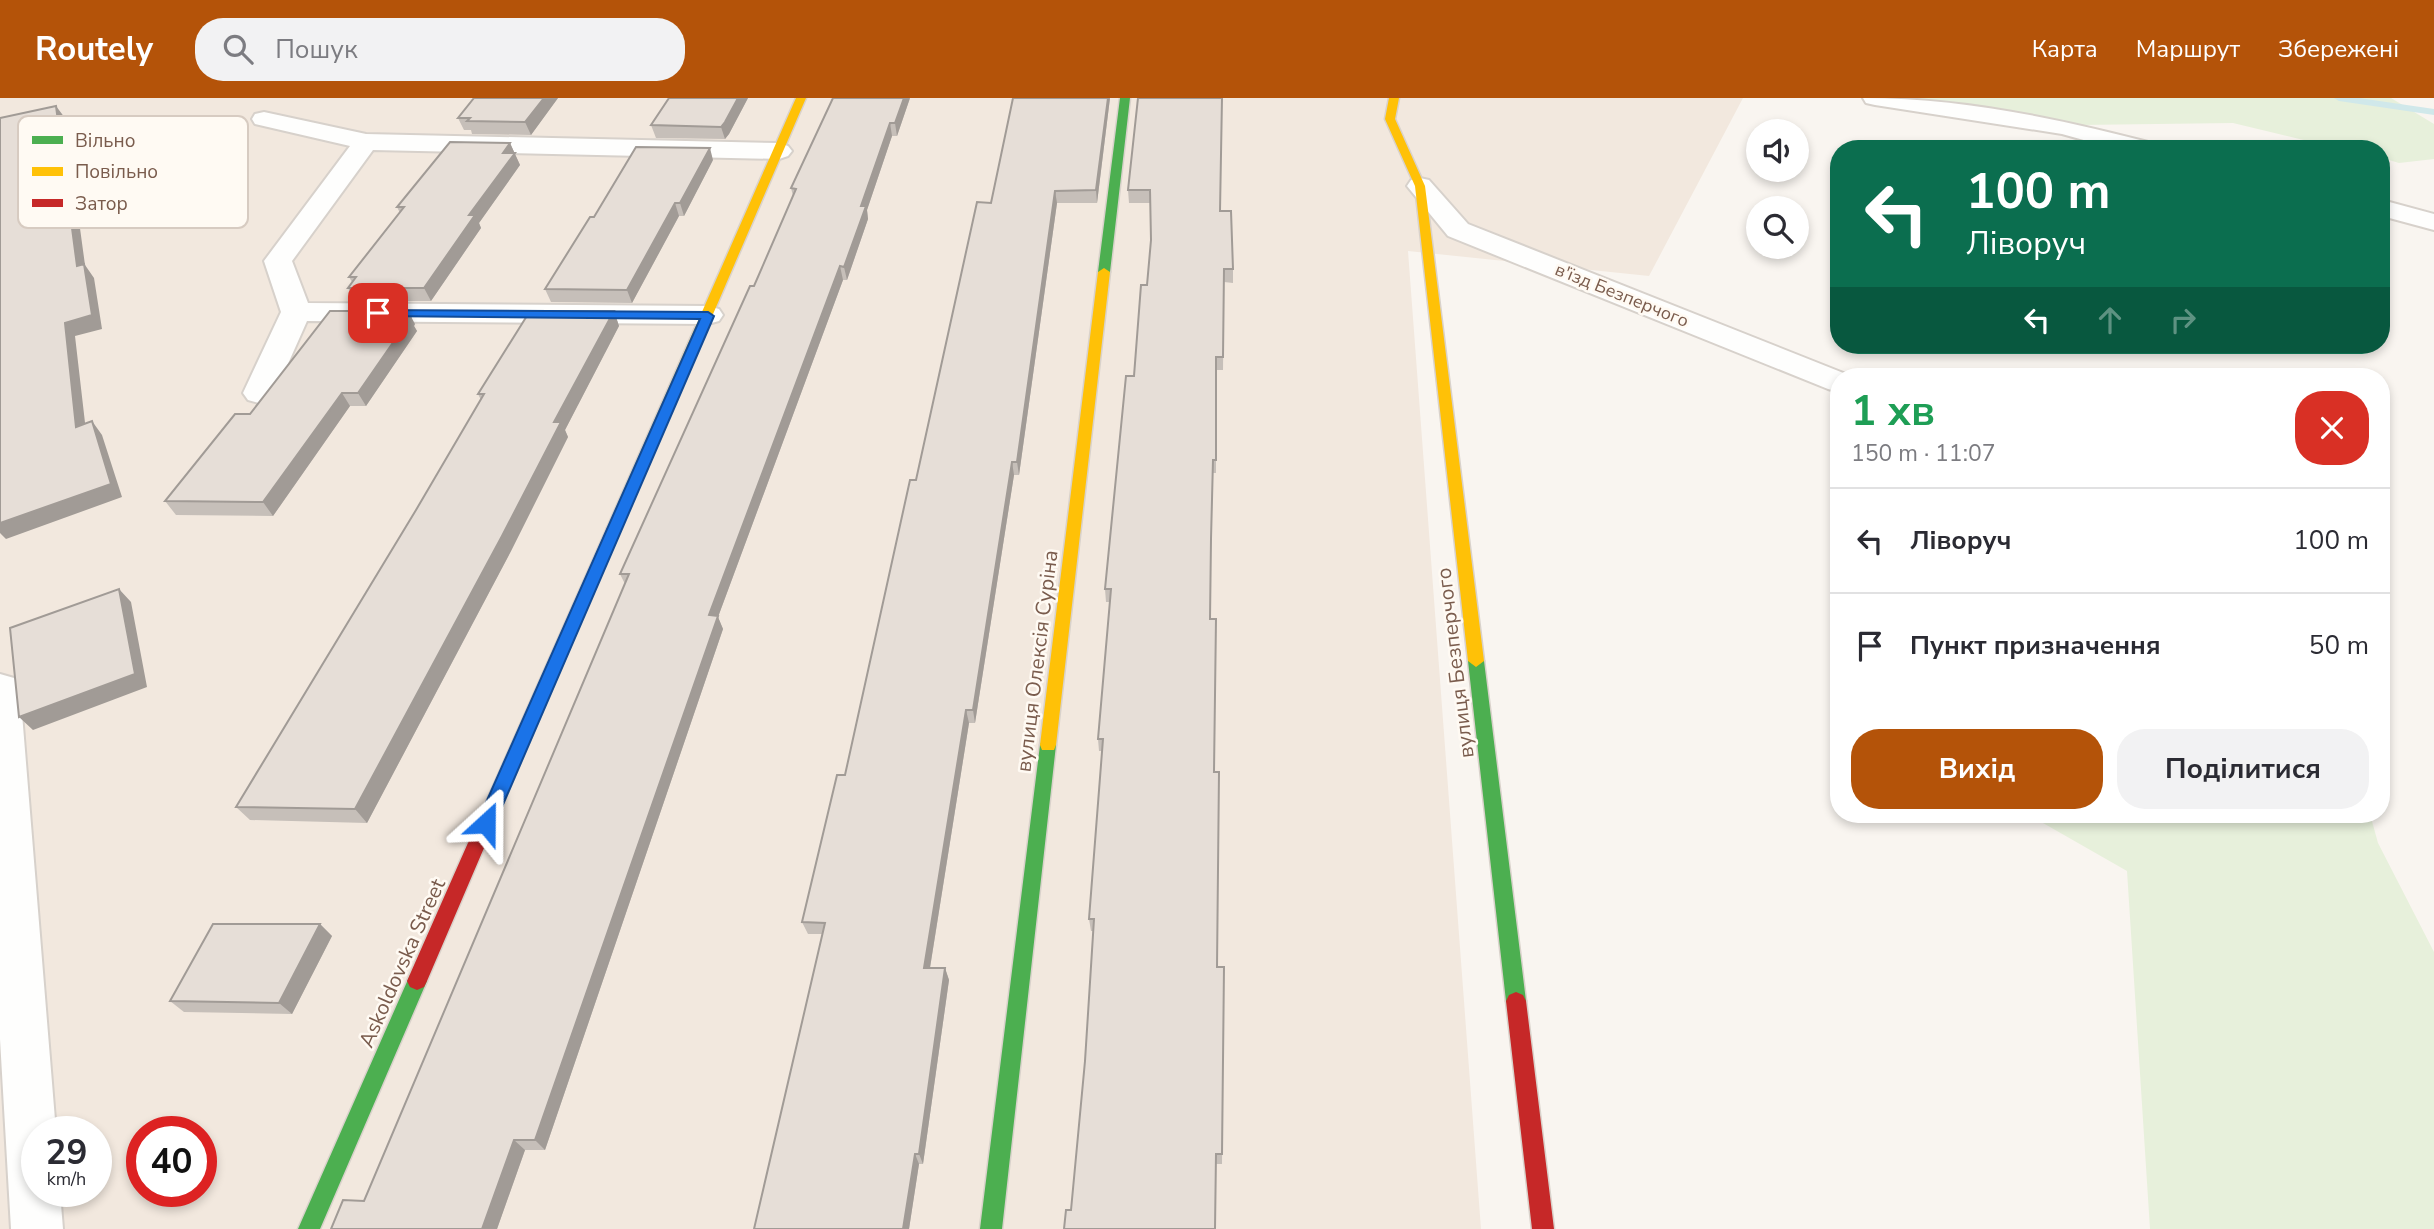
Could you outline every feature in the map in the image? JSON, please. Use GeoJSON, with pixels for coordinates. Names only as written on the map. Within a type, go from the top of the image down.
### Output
{"type":"FeatureCollection","features":[{"type":"Feature","properties":{"kind":"street","name":"Askoldovska Street"},"geometry":{"type":"LineString","coordinates":[[309,1229],[802,98]]}},
{"type":"Feature","properties":{"kind":"street","name":"вулиця Олексія Суріна"},"geometry":{"type":"LineString","coordinates":[[991,1229],[1125,98]]}},
{"type":"Feature","properties":{"kind":"street","name":"вулиця Безперчого"},"geometry":{"type":"LineString","coordinates":[[1394,98],[1390,119],[1420,186],[1543,1229]]}},
{"type":"Feature","properties":{"kind":"street"},"geometry":{"type":"LineString","coordinates":[[1875,98],[2063,127],[2113,140]]}},
{"type":"Feature","properties":{"kind":"street"},"geometry":{"type":"LineString","coordinates":[[264,119],[366,142],[779,151]]}},
{"type":"Feature","properties":{"kind":"street"},"geometry":{"type":"LineString","coordinates":[[258,393],[296,312],[278,261],[366,142]]}},
{"type":"Feature","properties":{"kind":"street","name":"в'їзд Безперчого"},"geometry":{"type":"LineString","coordinates":[[1420,186],[1458,230],[1830,378]]}},
{"type":"Feature","properties":{"kind":"street"},"geometry":{"type":"LineString","coordinates":[[2390,210],[2434,222]]}},
{"type":"Feature","properties":{"kind":"street"},"geometry":{"type":"LineString","coordinates":[[296,312],[708,316]]}},
{"type":"Feature","properties":{"kind":"street"},"geometry":{"type":"LineString","coordinates":[[0,689],[37,1229]]}},
{"type":"Feature","properties":{"kind":"shaded area"},"geometry":{"type":"Polygon","coordinates":[[[0,98],[1743,98],[1649,276],[1408,251],[1481,1229],[0,1229],[0,98]]]}},
{"type":"Feature","properties":{"kind":"green space"},"geometry":{"type":"Polygon","coordinates":[[[1898,98],[2391,98],[2434,124],[2434,159],[2399,163],[2390,160],[2390,140],[2304,140],[2233,123],[2080,125],[1898,98]]]}},
{"type":"Feature","properties":{"kind":"green space"},"geometry":{"type":"Polygon","coordinates":[[[2043,823],[2372,823],[2378,843],[2434,952],[2434,1229],[2150,1229],[2127,871],[2043,823]]]}},
{"type":"Feature","properties":{"kind":"building"},"geometry":{"type":"Polygon","coordinates":[[[474,98],[544,98],[525,122],[467,121],[470,118],[458,118],[474,98]]]}},
{"type":"Feature","properties":{"kind":"building"},"geometry":{"type":"Polygon","coordinates":[[[669,98],[738,98],[721,127],[651,125],[669,98]]]}},
{"type":"Feature","properties":{"kind":"building"},"geometry":{"type":"Polygon","coordinates":[[[833,98],[904,98],[895,123],[890,123],[861,206],[866,206],[844,267],[840,266],[709,615],[718,616],[535,1140],[514,1140],[482,1229],[331,1229],[343,1200],[364,1201],[629,574],[620,574],[750,286],[754,286],[796,189],[791,188],[833,98]]]}},
{"type":"Feature","properties":{"kind":"building"},"geometry":{"type":"Polygon","coordinates":[[[1013,98],[1108,98],[1096,190],[1055,191],[1017,462],[1012,462],[973,710],[966,710],[924,968],[945,968],[919,1154],[915,1154],[903,1229],[754,1229],[825,923],[802,922],[837,775],[845,775],[910,480],[916,480],[977,202],[991,203],[1013,98]]]}},
{"type":"Feature","properties":{"kind":"building"},"geometry":{"type":"Polygon","coordinates":[[[1138,98],[1222,98],[1220,211],[1231,211],[1233,269],[1224,269],[1223,357],[1216,357],[1216,460],[1213,460],[1211,539],[1210,619],[1216,619],[1214,772],[1219,772],[1217,967],[1224,967],[1222,1154],[1216,1154],[1215,1229],[1064,1229],[1066,1210],[1071,1210],[1085,1061],[1094,919],[1089,919],[1103,739],[1098,739],[1111,589],[1105,589],[1126,376],[1134,376],[1141,285],[1147,285],[1151,240],[1150,190],[1128,190],[1138,98]]]}},
{"type":"Feature","properties":{"kind":"building"},"geometry":{"type":"Polygon","coordinates":[[[56,106],[57,116],[18,116],[18,228],[72,228],[77,266],[84,264],[92,315],[65,323],[76,427],[92,421],[111,484],[0,523],[0,118],[56,106]]]}},
{"type":"Feature","properties":{"kind":"building"},"geometry":{"type":"Polygon","coordinates":[[[450,142],[510,143],[503,153],[515,153],[469,215],[475,215],[424,288],[348,288],[356,277],[349,277],[404,207],[397,207],[450,142]]]}},
{"type":"Feature","properties":{"kind":"building"},"geometry":{"type":"Polygon","coordinates":[[[636,147],[710,148],[680,203],[675,203],[627,290],[545,289],[590,217],[594,217],[636,147]]]}},
{"type":"Feature","properties":{"kind":"building"},"geometry":{"type":"Polygon","coordinates":[[[330,311],[408,311],[403,318],[410,318],[358,393],[342,393],[263,502],[165,501],[235,414],[250,414],[330,311]]]}},
{"type":"Feature","properties":{"kind":"building"},"geometry":{"type":"Polygon","coordinates":[[[530,311],[614,311],[554,422],[561,422],[502,536],[355,809],[236,807],[416,510],[484,394],[478,394],[530,311]]]}},
{"type":"Feature","properties":{"kind":"building"},"geometry":{"type":"Polygon","coordinates":[[[119,589],[135,674],[19,717],[10,628],[119,589]]]}},
{"type":"Feature","properties":{"kind":"building"},"geometry":{"type":"Polygon","coordinates":[[[213,924],[320,924],[279,1003],[170,1001],[213,924]]]}},
{"type":"Feature","properties":{"kind":"waterway"},"geometry":{"type":"LineString","coordinates":[[2339,98],[2434,112]]}},
{"type":"Feature","properties":{"kind":"traffic: fast"},"geometry":{"type":"LineString","coordinates":[[1104,272],[1125,98]]}},
{"type":"Feature","properties":{"kind":"traffic: fast"},"geometry":{"type":"LineString","coordinates":[[1476,661],[1516,1001]]}},
{"type":"Feature","properties":{"kind":"traffic: fast"},"geometry":{"type":"LineString","coordinates":[[991,1229],[1048,745]]}},
{"type":"Feature","properties":{"kind":"traffic: fast"},"geometry":{"type":"LineString","coordinates":[[309,1229],[417,981]]}},
{"type":"Feature","properties":{"kind":"traffic: slow"},"geometry":{"type":"LineString","coordinates":[[614,528],[801,98]]}},
{"type":"Feature","properties":{"kind":"traffic: slow"},"geometry":{"type":"LineString","coordinates":[[1394,98],[1390,119],[1420,186],[1476,661]]}},
{"type":"Feature","properties":{"kind":"traffic: slow"},"geometry":{"type":"LineString","coordinates":[[1048,745],[1104,272]]}},
{"type":"Feature","properties":{"kind":"traffic: jam"},"geometry":{"type":"LineString","coordinates":[[417,981],[614,528]]}},
{"type":"Feature","properties":{"kind":"traffic: jam"},"geometry":{"type":"LineString","coordinates":[[1516,1001],[1543,1229]]}},
{"type":"Feature","properties":{"kind":"route"},"geometry":{"type":"LineString","coordinates":[[378,313],[708,316],[486,823]]}}]}
